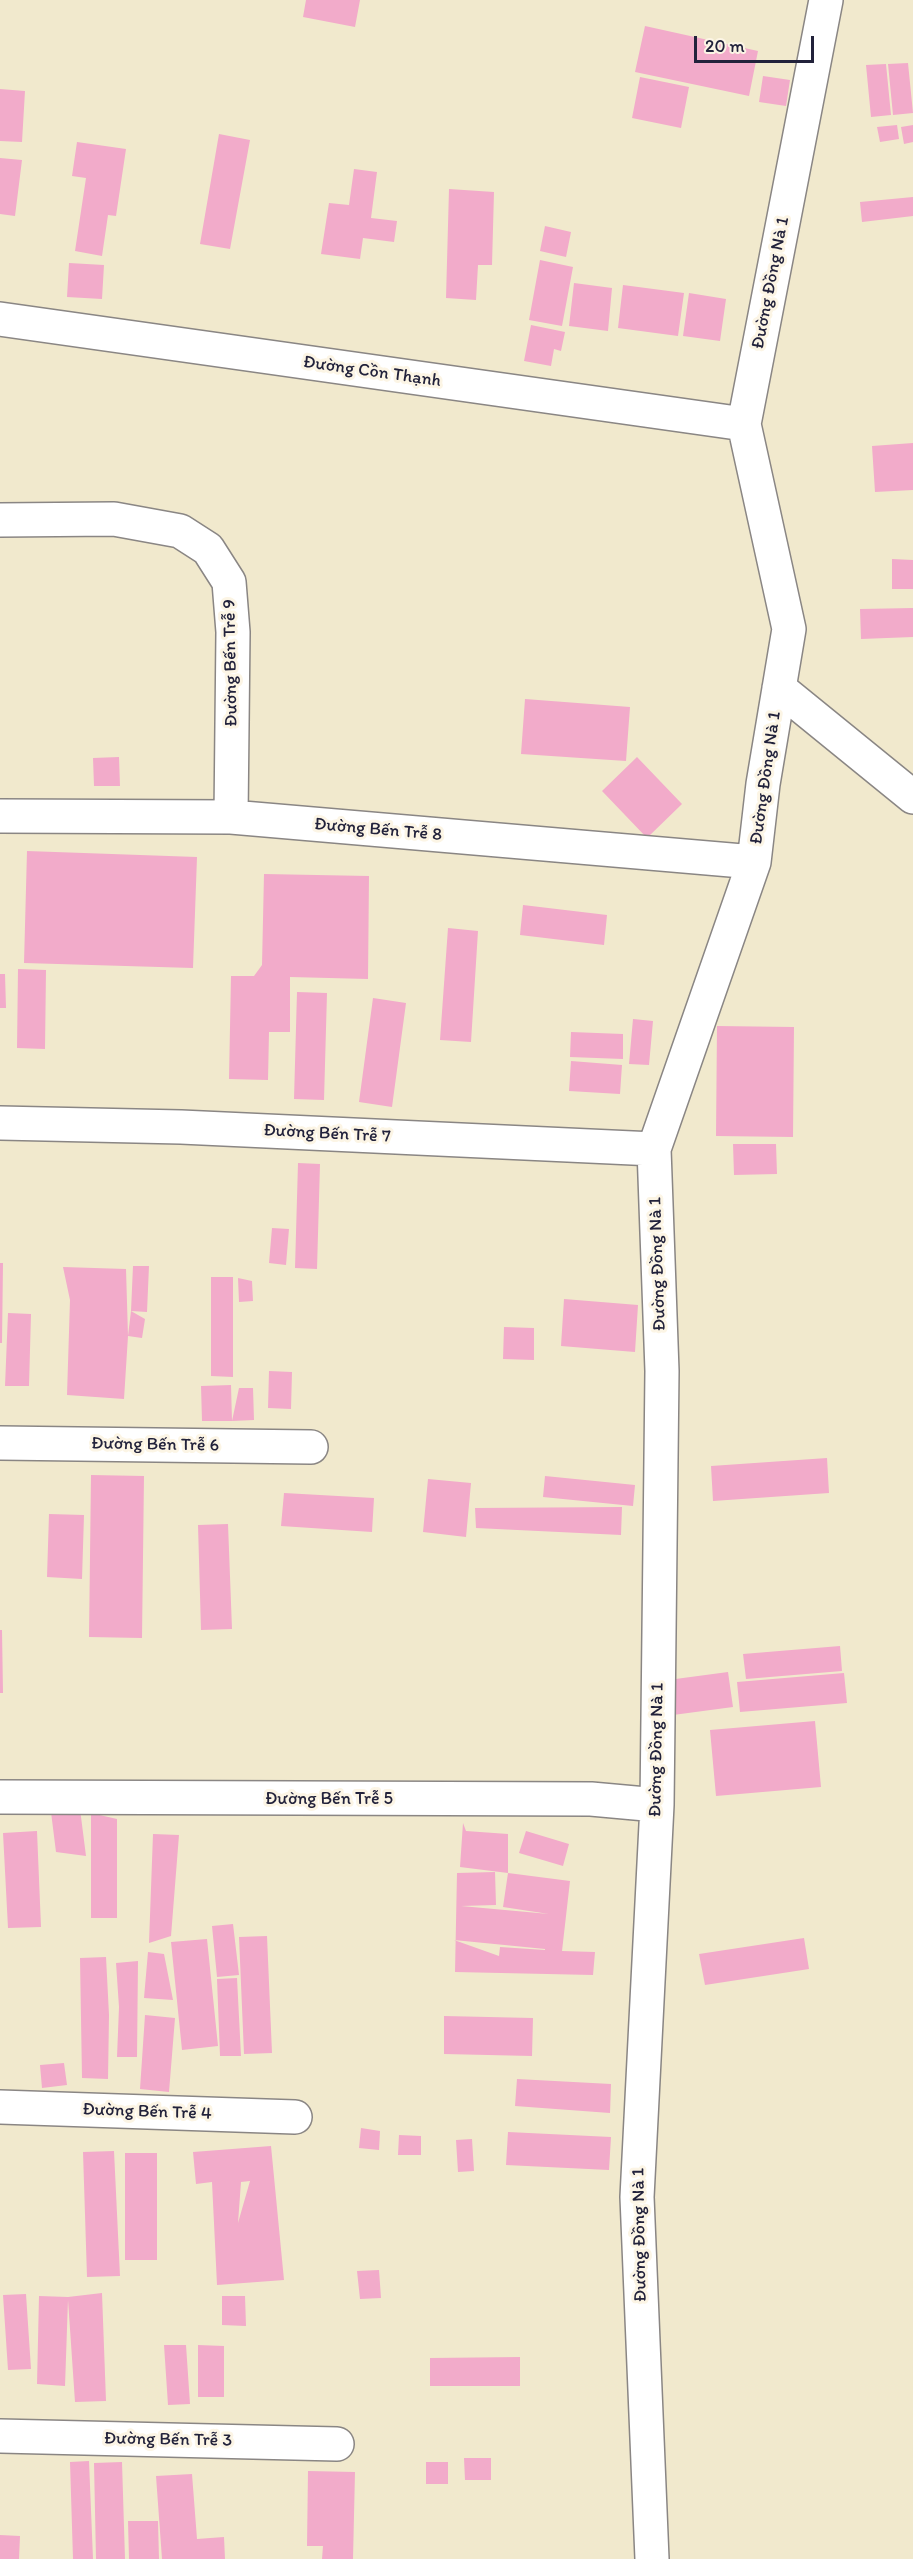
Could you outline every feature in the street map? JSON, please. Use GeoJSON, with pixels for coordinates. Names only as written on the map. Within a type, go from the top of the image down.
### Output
{"type":"FeatureCollection","features":[{"type":"Feature","properties":{"kind":"street","name":"Đường Đồng Nà 1"},"geometry":{"type":"LineString","coordinates":[[652,2559],[637,2197],[657,1805],[662,1371],[654,1149],[754,862],[763,784],[789,629],[744,424],[826,0]]}},
{"type":"Feature","properties":{"kind":"street","name":"Đường Cồn Thạnh"},"geometry":{"type":"LineString","coordinates":[[0,319],[744,424]]}},
{"type":"Feature","properties":{"kind":"street","name":"Đường Bến Trễ 9"},"geometry":{"type":"LineString","coordinates":[[0,520],[114,519],[180,531],[208,549],[229,582],[231,602],[233,632],[231,817]]}},
{"type":"Feature","properties":{"kind":"street"},"geometry":{"type":"LineString","coordinates":[[779,688],[913,797]]}},
{"type":"Feature","properties":{"kind":"street","name":"Đường Bến Trễ 8"},"geometry":{"type":"LineString","coordinates":[[0,816],[231,817],[754,862]]}},
{"type":"Feature","properties":{"kind":"street","name":"Đường Bến Trễ 7"},"geometry":{"type":"LineString","coordinates":[[0,1123],[192,1128],[654,1149]]}},
{"type":"Feature","properties":{"kind":"street","name":"Đường Bến Trễ 6"},"geometry":{"type":"LineString","coordinates":[[0,1443],[311,1447]]}},
{"type":"Feature","properties":{"kind":"street","name":"Đường Bến Trễ 5"},"geometry":{"type":"LineString","coordinates":[[0,1797],[591,1799],[657,1805]]}},
{"type":"Feature","properties":{"kind":"street","name":"Đường Bến Trễ 4"},"geometry":{"type":"LineString","coordinates":[[0,2108],[295,2117]]}},
{"type":"Feature","properties":{"kind":"street","name":"Đường Bến Trễ 3"},"geometry":{"type":"LineString","coordinates":[[0,2436],[337,2444]]}},
{"type":"Feature","properties":{"kind":"building"},"geometry":{"type":"Polygon","coordinates":[[[306,0],[360,0],[355,27],[303,17],[306,0]]]}},
{"type":"Feature","properties":{"kind":"building"},"geometry":{"type":"Polygon","coordinates":[[[645,26],[758,51],[749,96],[635,72],[645,26]]]}},
{"type":"Feature","properties":{"kind":"building"},"geometry":{"type":"Polygon","coordinates":[[[908,63],[913,113],[893,115],[888,64],[908,63]]]}},
{"type":"Feature","properties":{"kind":"building"},"geometry":{"type":"Polygon","coordinates":[[[886,64],[891,115],[871,117],[866,65],[886,64]]]}},
{"type":"Feature","properties":{"kind":"building"},"geometry":{"type":"Polygon","coordinates":[[[763,76],[790,80],[786,106],[759,102],[763,76]]]}},
{"type":"Feature","properties":{"kind":"building"},"geometry":{"type":"Polygon","coordinates":[[[640,77],[689,87],[681,128],[632,118],[640,77]]]}},
{"type":"Feature","properties":{"kind":"building"},"geometry":{"type":"Polygon","coordinates":[[[0,89],[25,91],[22,142],[0,141],[0,89]]]}},
{"type":"Feature","properties":{"kind":"building"},"geometry":{"type":"Polygon","coordinates":[[[897,125],[899,139],[880,142],[877,127],[897,125]]]}},
{"type":"Feature","properties":{"kind":"building"},"geometry":{"type":"Polygon","coordinates":[[[913,125],[913,142],[904,144],[901,127],[913,125]]]}},
{"type":"Feature","properties":{"kind":"building"},"geometry":{"type":"Polygon","coordinates":[[[219,134],[250,140],[230,249],[200,244],[219,134]]]}},
{"type":"Feature","properties":{"kind":"building"},"geometry":{"type":"Polygon","coordinates":[[[77,142],[126,149],[116,216],[108,215],[102,256],[75,251],[86,178],[72,176],[77,142]]]}},
{"type":"Feature","properties":{"kind":"building"},"geometry":{"type":"Polygon","coordinates":[[[0,158],[22,160],[15,216],[0,214],[0,158]]]}},
{"type":"Feature","properties":{"kind":"building"},"geometry":{"type":"Polygon","coordinates":[[[354,169],[377,172],[371,218],[397,221],[394,242],[363,238],[360,259],[321,254],[329,203],[349,205],[354,169]]]}},
{"type":"Feature","properties":{"kind":"building"},"geometry":{"type":"Polygon","coordinates":[[[449,189],[494,192],[492,265],[478,265],[476,300],[446,298],[449,189]]]}},
{"type":"Feature","properties":{"kind":"building"},"geometry":{"type":"Polygon","coordinates":[[[913,197],[913,216],[862,222],[860,202],[913,197]]]}},
{"type":"Feature","properties":{"kind":"building"},"geometry":{"type":"Polygon","coordinates":[[[545,226],[571,232],[566,257],[540,251],[545,226]]]}},
{"type":"Feature","properties":{"kind":"building"},"geometry":{"type":"Polygon","coordinates":[[[540,260],[573,267],[562,326],[529,320],[540,260]]]}},
{"type":"Feature","properties":{"kind":"building"},"geometry":{"type":"Polygon","coordinates":[[[69,263],[104,265],[102,299],[67,297],[69,263]]]}},
{"type":"Feature","properties":{"kind":"building"},"geometry":{"type":"Polygon","coordinates":[[[574,283],[612,288],[608,331],[569,326],[574,283]]]}},
{"type":"Feature","properties":{"kind":"building"},"geometry":{"type":"Polygon","coordinates":[[[623,285],[684,293],[678,336],[618,328],[623,285]]]}},
{"type":"Feature","properties":{"kind":"building"},"geometry":{"type":"Polygon","coordinates":[[[689,293],[726,299],[720,341],[683,336],[689,293]]]}},
{"type":"Feature","properties":{"kind":"building"},"geometry":{"type":"Polygon","coordinates":[[[531,325],[565,332],[561,351],[554,349],[551,366],[524,361],[531,325]]]}},
{"type":"Feature","properties":{"kind":"building"},"geometry":{"type":"Polygon","coordinates":[[[913,443],[913,490],[875,492],[872,446],[913,443]]]}},
{"type":"Feature","properties":{"kind":"building"},"geometry":{"type":"Polygon","coordinates":[[[892,559],[913,560],[913,589],[892,589],[892,559]]]}},
{"type":"Feature","properties":{"kind":"building"},"geometry":{"type":"Polygon","coordinates":[[[913,608],[913,637],[861,639],[860,609],[913,608]]]}},
{"type":"Feature","properties":{"kind":"building"},"geometry":{"type":"Polygon","coordinates":[[[525,699],[630,707],[626,761],[521,754],[525,699]]]}},
{"type":"Feature","properties":{"kind":"building"},"geometry":{"type":"Polygon","coordinates":[[[119,757],[120,786],[94,786],[93,758],[119,757]]]}},
{"type":"Feature","properties":{"kind":"building"},"geometry":{"type":"Polygon","coordinates":[[[637,757],[682,804],[647,838],[602,791],[637,757]]]}},
{"type":"Feature","properties":{"kind":"building"},"geometry":{"type":"Polygon","coordinates":[[[27,851],[197,857],[193,968],[24,963],[27,851]]]}},
{"type":"Feature","properties":{"kind":"building"},"geometry":{"type":"Polygon","coordinates":[[[264,874],[369,876],[368,979],[290,977],[290,1032],[269,1032],[268,1080],[229,1079],[231,976],[254,976],[262,965],[264,874]]]}},
{"type":"Feature","properties":{"kind":"building"},"geometry":{"type":"Polygon","coordinates":[[[523,905],[607,915],[604,945],[520,935],[523,905]]]}},
{"type":"Feature","properties":{"kind":"building"},"geometry":{"type":"Polygon","coordinates":[[[448,928],[478,931],[471,1042],[440,1040],[448,928]]]}},
{"type":"Feature","properties":{"kind":"building"},"geometry":{"type":"Polygon","coordinates":[[[18,969],[46,970],[45,1049],[17,1048],[18,969]]]}},
{"type":"Feature","properties":{"kind":"building"},"geometry":{"type":"Polygon","coordinates":[[[0,974],[5,974],[6,1008],[0,1008],[0,974]]]}},
{"type":"Feature","properties":{"kind":"building"},"geometry":{"type":"Polygon","coordinates":[[[297,992],[327,993],[324,1100],[294,1099],[297,992]]]}},
{"type":"Feature","properties":{"kind":"building"},"geometry":{"type":"Polygon","coordinates":[[[373,998],[406,1003],[392,1107],[359,1102],[373,998]]]}},
{"type":"Feature","properties":{"kind":"building"},"geometry":{"type":"Polygon","coordinates":[[[633,1019],[653,1021],[649,1065],[629,1064],[633,1019]]]}},
{"type":"Feature","properties":{"kind":"building"},"geometry":{"type":"Polygon","coordinates":[[[717,1026],[794,1027],[793,1137],[716,1136],[717,1026]]]}},
{"type":"Feature","properties":{"kind":"building"},"geometry":{"type":"Polygon","coordinates":[[[571,1032],[623,1034],[623,1059],[570,1057],[571,1032]]]}},
{"type":"Feature","properties":{"kind":"building"},"geometry":{"type":"Polygon","coordinates":[[[571,1061],[622,1065],[620,1094],[569,1091],[571,1061]]]}},
{"type":"Feature","properties":{"kind":"building"},"geometry":{"type":"Polygon","coordinates":[[[733,1144],[776,1144],[777,1174],[734,1175],[733,1144]]]}},
{"type":"Feature","properties":{"kind":"building"},"geometry":{"type":"Polygon","coordinates":[[[298,1163],[320,1164],[317,1269],[295,1268],[298,1163]]]}},
{"type":"Feature","properties":{"kind":"building"},"geometry":{"type":"Polygon","coordinates":[[[272,1228],[289,1229],[286,1265],[269,1263],[272,1228]]]}},
{"type":"Feature","properties":{"kind":"building"},"geometry":{"type":"Polygon","coordinates":[[[0,1263],[3,1263],[2,1343],[0,1343],[0,1263]]]}},
{"type":"Feature","properties":{"kind":"building"},"geometry":{"type":"Polygon","coordinates":[[[133,1266],[149,1266],[147,1312],[131,1311],[133,1266]]]}},
{"type":"Feature","properties":{"kind":"building"},"geometry":{"type":"Polygon","coordinates":[[[63,1267],[126,1269],[128,1336],[124,1399],[67,1395],[70,1300],[63,1267]]]}},
{"type":"Feature","properties":{"kind":"building"},"geometry":{"type":"Polygon","coordinates":[[[211,1277],[233,1277],[233,1377],[211,1376],[211,1277]]]}},
{"type":"Feature","properties":{"kind":"building"},"geometry":{"type":"Polygon","coordinates":[[[238,1278],[252,1281],[253,1301],[239,1302],[238,1278]]]}},
{"type":"Feature","properties":{"kind":"building"},"geometry":{"type":"Polygon","coordinates":[[[564,1299],[638,1305],[635,1352],[561,1346],[564,1299]]]}},
{"type":"Feature","properties":{"kind":"building"},"geometry":{"type":"Polygon","coordinates":[[[131,1311],[145,1319],[142,1338],[128,1336],[131,1311]]]}},
{"type":"Feature","properties":{"kind":"building"},"geometry":{"type":"Polygon","coordinates":[[[8,1313],[31,1314],[29,1386],[5,1386],[8,1313]]]}},
{"type":"Feature","properties":{"kind":"building"},"geometry":{"type":"Polygon","coordinates":[[[504,1327],[534,1328],[534,1360],[503,1359],[504,1327]]]}},
{"type":"Feature","properties":{"kind":"building"},"geometry":{"type":"Polygon","coordinates":[[[269,1371],[292,1372],[291,1409],[268,1408],[269,1371]]]}},
{"type":"Feature","properties":{"kind":"building"},"geometry":{"type":"Polygon","coordinates":[[[231,1385],[232,1421],[202,1421],[201,1386],[231,1385]]]}},
{"type":"Feature","properties":{"kind":"building"},"geometry":{"type":"Polygon","coordinates":[[[239,1388],[253,1388],[254,1420],[232,1421],[239,1388]]]}},
{"type":"Feature","properties":{"kind":"building"},"geometry":{"type":"Polygon","coordinates":[[[827,1458],[829,1493],[713,1501],[711,1466],[827,1458]]]}},
{"type":"Feature","properties":{"kind":"building"},"geometry":{"type":"Polygon","coordinates":[[[91,1475],[144,1476],[142,1638],[89,1637],[91,1475]]]}},
{"type":"Feature","properties":{"kind":"building"},"geometry":{"type":"Polygon","coordinates":[[[545,1476],[635,1485],[633,1506],[543,1497],[545,1476]]]}},
{"type":"Feature","properties":{"kind":"building"},"geometry":{"type":"Polygon","coordinates":[[[428,1479],[471,1483],[466,1537],[423,1532],[428,1479]]]}},
{"type":"Feature","properties":{"kind":"building"},"geometry":{"type":"Polygon","coordinates":[[[284,1493],[374,1498],[372,1532],[281,1526],[284,1493]]]}},
{"type":"Feature","properties":{"kind":"building"},"geometry":{"type":"Polygon","coordinates":[[[622,1507],[621,1535],[476,1528],[475,1508],[622,1507]]]}},
{"type":"Feature","properties":{"kind":"building"},"geometry":{"type":"Polygon","coordinates":[[[49,1514],[84,1515],[82,1579],[47,1577],[49,1514]]]}},
{"type":"Feature","properties":{"kind":"building"},"geometry":{"type":"Polygon","coordinates":[[[228,1524],[232,1629],[201,1630],[198,1525],[228,1524]]]}},
{"type":"Feature","properties":{"kind":"building"},"geometry":{"type":"Polygon","coordinates":[[[0,1630],[2,1630],[3,1693],[0,1693],[0,1630]]]}},
{"type":"Feature","properties":{"kind":"building"},"geometry":{"type":"Polygon","coordinates":[[[840,1646],[842,1671],[746,1679],[743,1654],[840,1646]]]}},
{"type":"Feature","properties":{"kind":"building"},"geometry":{"type":"Polygon","coordinates":[[[728,1672],[733,1707],[673,1715],[668,1680],[728,1672]]]}},
{"type":"Feature","properties":{"kind":"building"},"geometry":{"type":"Polygon","coordinates":[[[844,1673],[847,1703],[740,1712],[737,1682],[844,1673]]]}},
{"type":"Feature","properties":{"kind":"building"},"geometry":{"type":"Polygon","coordinates":[[[815,1721],[821,1787],[716,1796],[710,1730],[815,1721]]]}},
{"type":"Feature","properties":{"kind":"building"},"geometry":{"type":"Polygon","coordinates":[[[80,1809],[86,1856],[56,1852],[51,1812],[80,1809]]]}},
{"type":"Feature","properties":{"kind":"building"},"geometry":{"type":"Polygon","coordinates":[[[91,1813],[117,1819],[117,1918],[91,1918],[91,1813]]]}},
{"type":"Feature","properties":{"kind":"building"},"geometry":{"type":"Polygon","coordinates":[[[463,1823],[466,1831],[508,1834],[508,1873],[460,1867],[463,1823]]]}},
{"type":"Feature","properties":{"kind":"building"},"geometry":{"type":"Polygon","coordinates":[[[37,1831],[41,1927],[8,1928],[3,1833],[37,1831]]]}},
{"type":"Feature","properties":{"kind":"building"},"geometry":{"type":"Polygon","coordinates":[[[526,1831],[569,1844],[563,1866],[519,1853],[526,1831]]]}},
{"type":"Feature","properties":{"kind":"building"},"geometry":{"type":"Polygon","coordinates":[[[153,1834],[179,1835],[171,1936],[149,1943],[153,1834]]]}},
{"type":"Feature","properties":{"kind":"building"},"geometry":{"type":"Polygon","coordinates":[[[495,1872],[496,1905],[461,1906],[549,1914],[503,1907],[508,1873],[570,1881],[562,1951],[595,1952],[593,1975],[455,1972],[456,1941],[499,1956],[500,1947],[545,1950],[456,1940],[457,1873],[495,1872]]]}},
{"type":"Feature","properties":{"kind":"building"},"geometry":{"type":"Polygon","coordinates":[[[233,1924],[239,1975],[217,1977],[212,1926],[233,1924]]]}},
{"type":"Feature","properties":{"kind":"building"},"geometry":{"type":"Polygon","coordinates":[[[267,1936],[272,2053],[244,2054],[239,1937],[267,1936]]]}},
{"type":"Feature","properties":{"kind":"building"},"geometry":{"type":"Polygon","coordinates":[[[804,1938],[809,1969],[705,1985],[699,1954],[804,1938]]]}},
{"type":"Feature","properties":{"kind":"building"},"geometry":{"type":"Polygon","coordinates":[[[207,1939],[218,2046],[182,2050],[171,1942],[207,1939]]]}},
{"type":"Feature","properties":{"kind":"building"},"geometry":{"type":"Polygon","coordinates":[[[148,1952],[164,1954],[173,2000],[144,1998],[148,1952]]]}},
{"type":"Feature","properties":{"kind":"building"},"geometry":{"type":"Polygon","coordinates":[[[106,1957],[109,2015],[108,2079],[82,2078],[80,1958],[106,1957]]]}},
{"type":"Feature","properties":{"kind":"building"},"geometry":{"type":"Polygon","coordinates":[[[138,1961],[137,2057],[117,2057],[119,2007],[116,1963],[138,1961]]]}},
{"type":"Feature","properties":{"kind":"building"},"geometry":{"type":"Polygon","coordinates":[[[237,1978],[241,2056],[220,2056],[217,1979],[237,1978]]]}},
{"type":"Feature","properties":{"kind":"building"},"geometry":{"type":"Polygon","coordinates":[[[145,2015],[175,2018],[169,2092],[140,2089],[145,2015]]]}},
{"type":"Feature","properties":{"kind":"building"},"geometry":{"type":"Polygon","coordinates":[[[444,2016],[533,2018],[532,2056],[444,2054],[444,2016]]]}},
{"type":"Feature","properties":{"kind":"building"},"geometry":{"type":"Polygon","coordinates":[[[64,2063],[67,2085],[42,2088],[40,2065],[64,2063]]]}},
{"type":"Feature","properties":{"kind":"building"},"geometry":{"type":"Polygon","coordinates":[[[517,2079],[611,2084],[610,2113],[515,2106],[517,2079]]]}},
{"type":"Feature","properties":{"kind":"building"},"geometry":{"type":"Polygon","coordinates":[[[361,2128],[380,2131],[379,2150],[359,2148],[361,2128]]]}},
{"type":"Feature","properties":{"kind":"building"},"geometry":{"type":"Polygon","coordinates":[[[508,2132],[611,2137],[609,2170],[506,2165],[508,2132]]]}},
{"type":"Feature","properties":{"kind":"building"},"geometry":{"type":"Polygon","coordinates":[[[399,2135],[421,2136],[421,2155],[398,2155],[399,2135]]]}},
{"type":"Feature","properties":{"kind":"building"},"geometry":{"type":"Polygon","coordinates":[[[472,2139],[474,2171],[458,2172],[456,2140],[472,2139]]]}},
{"type":"Feature","properties":{"kind":"building"},"geometry":{"type":"Polygon","coordinates":[[[271,2146],[284,2280],[217,2285],[212,2182],[196,2184],[193,2152],[271,2146]],[[250,2181],[241,2182],[238,2223],[250,2181]]]}},
{"type":"Feature","properties":{"kind":"building"},"geometry":{"type":"Polygon","coordinates":[[[114,2151],[120,2276],[87,2277],[83,2152],[114,2151]]]}},
{"type":"Feature","properties":{"kind":"building"},"geometry":{"type":"Polygon","coordinates":[[[125,2153],[157,2153],[157,2260],[125,2260],[125,2153]]]}},
{"type":"Feature","properties":{"kind":"building"},"geometry":{"type":"Polygon","coordinates":[[[379,2270],[381,2298],[360,2299],[357,2271],[379,2270]]]}},
{"type":"Feature","properties":{"kind":"building"},"geometry":{"type":"Polygon","coordinates":[[[102,2293],[106,2401],[75,2402],[68,2300],[65,2386],[37,2384],[39,2296],[68,2297],[102,2293]]]}},
{"type":"Feature","properties":{"kind":"building"},"geometry":{"type":"Polygon","coordinates":[[[26,2294],[31,2369],[8,2370],[3,2295],[26,2294]]]}},
{"type":"Feature","properties":{"kind":"building"},"geometry":{"type":"Polygon","coordinates":[[[222,2296],[245,2296],[246,2326],[222,2325],[222,2296]]]}},
{"type":"Feature","properties":{"kind":"building"},"geometry":{"type":"Polygon","coordinates":[[[164,2345],[186,2345],[190,2404],[168,2405],[164,2345]]]}},
{"type":"Feature","properties":{"kind":"building"},"geometry":{"type":"Polygon","coordinates":[[[198,2345],[224,2346],[224,2397],[198,2397],[198,2345]]]}},
{"type":"Feature","properties":{"kind":"building"},"geometry":{"type":"Polygon","coordinates":[[[520,2357],[520,2386],[430,2386],[430,2358],[520,2357]]]}},
{"type":"Feature","properties":{"kind":"building"},"geometry":{"type":"Polygon","coordinates":[[[464,2458],[491,2458],[491,2480],[465,2480],[464,2458]]]}},
{"type":"Feature","properties":{"kind":"building"},"geometry":{"type":"Polygon","coordinates":[[[89,2461],[93,2559],[73,2559],[70,2462],[89,2461]]]}},
{"type":"Feature","properties":{"kind":"building"},"geometry":{"type":"Polygon","coordinates":[[[122,2462],[125,2559],[96,2559],[94,2463],[122,2462]]]}},
{"type":"Feature","properties":{"kind":"building"},"geometry":{"type":"Polygon","coordinates":[[[426,2462],[448,2462],[448,2484],[426,2484],[426,2462]]]}},
{"type":"Feature","properties":{"kind":"building"},"geometry":{"type":"Polygon","coordinates":[[[308,2471],[355,2472],[353,2559],[322,2559],[323,2546],[307,2546],[308,2471]]]}},
{"type":"Feature","properties":{"kind":"building"},"geometry":{"type":"Polygon","coordinates":[[[192,2474],[197,2539],[224,2537],[225,2559],[162,2559],[156,2476],[192,2474]]]}},
{"type":"Feature","properties":{"kind":"building"},"geometry":{"type":"Polygon","coordinates":[[[128,2521],[158,2521],[159,2559],[129,2559],[128,2521]]]}},
{"type":"Feature","properties":{"kind":"building"},"geometry":{"type":"Polygon","coordinates":[[[0,2535],[20,2536],[19,2559],[0,2559],[0,2535]]]}}]}
